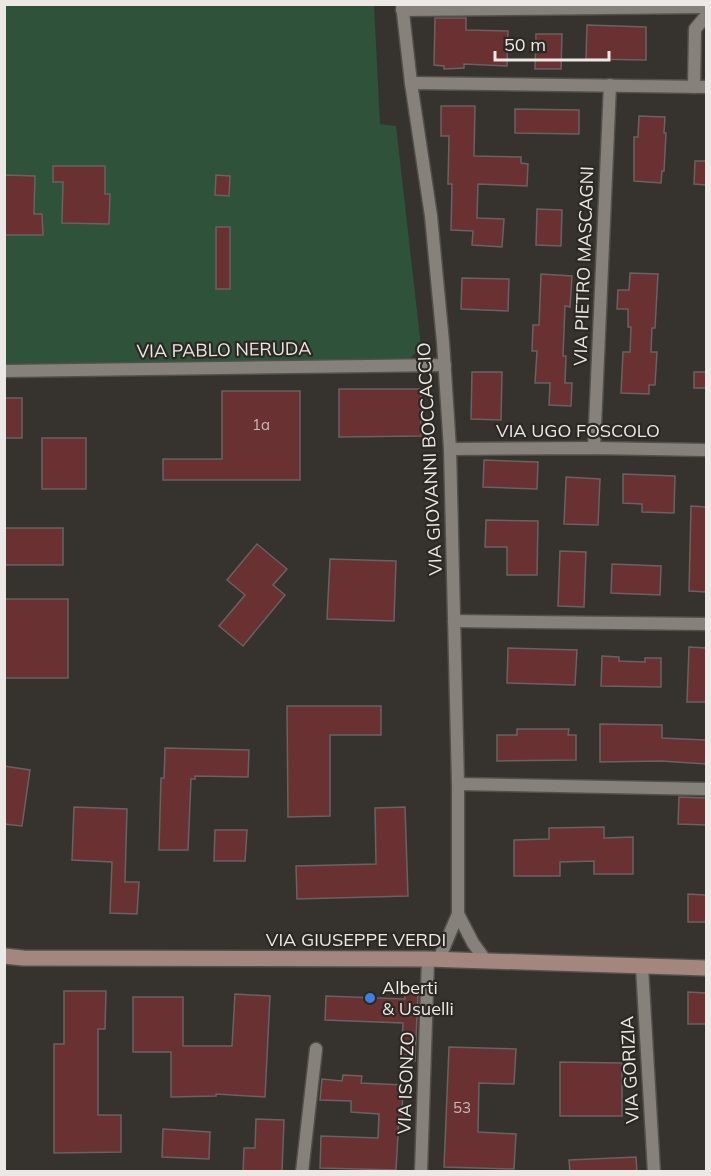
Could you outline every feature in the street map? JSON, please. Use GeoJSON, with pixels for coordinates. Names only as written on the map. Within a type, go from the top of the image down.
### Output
{"type":"FeatureCollection","features":[{"type":"Feature","properties":{"kind":"street"},"geometry":{"type":"LineString","coordinates":[[402,7],[706,7]]}},
{"type":"Feature","properties":{"kind":"street","name":"VIA GIOVANNI BOCCACCIO"},"geometry":{"type":"LineString","coordinates":[[402,7],[431,216],[445,365],[450,449],[458,784],[458,914],[473,943],[486,961]]}},
{"type":"Feature","properties":{"kind":"street"},"geometry":{"type":"LineString","coordinates":[[411,83],[700,87],[695,29],[706,16]]}},
{"type":"Feature","properties":{"kind":"street","name":"VIA PIETRO MASCAGNI"},"geometry":{"type":"LineString","coordinates":[[594,448],[610,85]]}},
{"type":"Feature","properties":{"kind":"street","name":"VIA PABLO NERUDA"},"geometry":{"type":"LineString","coordinates":[[4,371],[445,365]]}},
{"type":"Feature","properties":{"kind":"street","name":"VIA UGO FOSCOLO"},"geometry":{"type":"LineString","coordinates":[[450,449],[706,450]]}},
{"type":"Feature","properties":{"kind":"street"},"geometry":{"type":"LineString","coordinates":[[454,621],[706,624]]}},
{"type":"Feature","properties":{"kind":"street"},"geometry":{"type":"LineString","coordinates":[[458,784],[706,789]]}},
{"type":"Feature","properties":{"kind":"street","name":"VIA GIOVANNI BOCCACCIO"},"geometry":{"type":"LineString","coordinates":[[434,959],[458,914]]}},
{"type":"Feature","properties":{"kind":"street","name":"VIA GIUSEPPE VERDI"},"geometry":{"type":"LineString","coordinates":[[4,956],[23,958],[434,959],[706,968]]}},
{"type":"Feature","properties":{"kind":"street","name":"VIA ISONZO"},"geometry":{"type":"LineString","coordinates":[[421,1172],[434,959]]}},
{"type":"Feature","properties":{"kind":"street","name":"VIA GORIZIA"},"geometry":{"type":"LineString","coordinates":[[642,967],[654,1172]]}},
{"type":"Feature","properties":{"kind":"street"},"geometry":{"type":"LineString","coordinates":[[302,1172],[316,1049]]}},
{"type":"Feature","properties":{"kind":"green space"},"geometry":{"type":"Polygon","coordinates":[[[5,5],[374,5],[380,124],[396,126],[421,346],[410,359],[5,364],[5,5]]]}},
{"type":"Feature","properties":{"kind":"building"},"geometry":{"type":"Polygon","coordinates":[[[435,18],[466,18],[466,30],[508,31],[507,66],[464,64],[464,68],[444,69],[444,66],[434,65],[435,18]]]}},
{"type":"Feature","properties":{"kind":"building"},"geometry":{"type":"Polygon","coordinates":[[[587,25],[646,27],[646,60],[586,59],[587,25]]]}},
{"type":"Feature","properties":{"kind":"building"},"geometry":{"type":"Polygon","coordinates":[[[536,34],[562,34],[561,69],[535,69],[536,34]]]}},
{"type":"Feature","properties":{"kind":"building"},"geometry":{"type":"Polygon","coordinates":[[[441,106],[475,106],[474,156],[521,157],[521,163],[528,164],[527,186],[478,184],[477,218],[504,219],[502,247],[472,245],[473,231],[451,230],[452,184],[448,184],[449,136],[441,136],[441,106]]]}},
{"type":"Feature","properties":{"kind":"building"},"geometry":{"type":"Polygon","coordinates":[[[515,109],[579,110],[579,134],[515,133],[515,109]]]}},
{"type":"Feature","properties":{"kind":"building"},"geometry":{"type":"Polygon","coordinates":[[[639,116],[665,117],[664,171],[662,171],[661,183],[634,181],[634,137],[638,137],[639,116]]]}},
{"type":"Feature","properties":{"kind":"building"},"geometry":{"type":"Polygon","coordinates":[[[695,161],[706,161],[706,185],[694,184],[695,161]]]}},
{"type":"Feature","properties":{"kind":"building"},"geometry":{"type":"Polygon","coordinates":[[[53,166],[105,166],[105,194],[110,194],[109,224],[62,223],[63,182],[53,182],[53,166]]]}},
{"type":"Feature","properties":{"kind":"building"},"geometry":{"type":"Polygon","coordinates":[[[4,175],[35,176],[34,214],[42,214],[43,235],[4,235],[4,175]]]}},
{"type":"Feature","properties":{"kind":"building"},"geometry":{"type":"Polygon","coordinates":[[[216,175],[230,176],[229,196],[215,195],[216,175]]]}},
{"type":"Feature","properties":{"kind":"building"},"geometry":{"type":"Polygon","coordinates":[[[537,209],[562,210],[561,246],[536,245],[537,209]]]}},
{"type":"Feature","properties":{"kind":"building"},"geometry":{"type":"Polygon","coordinates":[[[216,227],[230,227],[230,289],[216,289],[216,227]]]}},
{"type":"Feature","properties":{"kind":"building"},"geometry":{"type":"Polygon","coordinates":[[[630,273],[658,274],[655,328],[652,328],[651,352],[657,352],[655,385],[649,385],[649,394],[621,393],[623,352],[630,352],[631,327],[628,327],[628,309],[617,309],[618,290],[629,290],[630,273]]]}},
{"type":"Feature","properties":{"kind":"building"},"geometry":{"type":"Polygon","coordinates":[[[541,274],[572,276],[570,307],[565,306],[563,356],[566,356],[565,383],[572,383],[571,406],[549,405],[550,383],[535,383],[537,351],[532,351],[533,325],[539,325],[541,274]]]}},
{"type":"Feature","properties":{"kind":"building"},"geometry":{"type":"Polygon","coordinates":[[[462,278],[509,279],[508,311],[461,309],[462,278]]]}},
{"type":"Feature","properties":{"kind":"building"},"geometry":{"type":"Polygon","coordinates":[[[472,372],[502,372],[501,420],[471,419],[472,372]]]}},
{"type":"Feature","properties":{"kind":"building"},"geometry":{"type":"Polygon","coordinates":[[[694,372],[706,372],[706,388],[694,388],[694,372]]]}},
{"type":"Feature","properties":{"kind":"building"},"geometry":{"type":"Polygon","coordinates":[[[339,389],[421,389],[421,436],[339,437],[339,389]]]}},
{"type":"Feature","properties":{"kind":"building"},"geometry":{"type":"Polygon","coordinates":[[[222,391],[300,391],[300,480],[163,480],[163,459],[222,459],[222,391]]]}},
{"type":"Feature","properties":{"kind":"building"},"geometry":{"type":"Polygon","coordinates":[[[4,398],[22,398],[22,438],[4,438],[4,398]]]}},
{"type":"Feature","properties":{"kind":"building"},"geometry":{"type":"Polygon","coordinates":[[[42,438],[86,438],[86,489],[42,489],[42,438]]]}},
{"type":"Feature","properties":{"kind":"building"},"geometry":{"type":"Polygon","coordinates":[[[484,460],[538,462],[537,489],[483,487],[484,460]]]}},
{"type":"Feature","properties":{"kind":"building"},"geometry":{"type":"Polygon","coordinates":[[[623,474],[675,476],[674,513],[642,512],[642,504],[623,503],[623,474]]]}},
{"type":"Feature","properties":{"kind":"building"},"geometry":{"type":"Polygon","coordinates":[[[566,477],[600,479],[598,525],[564,524],[566,477]]]}},
{"type":"Feature","properties":{"kind":"building"},"geometry":{"type":"Polygon","coordinates":[[[691,506],[706,507],[706,592],[689,591],[691,506]]]}},
{"type":"Feature","properties":{"kind":"building"},"geometry":{"type":"Polygon","coordinates":[[[486,520],[538,521],[537,575],[507,575],[507,547],[485,547],[486,520]]]}},
{"type":"Feature","properties":{"kind":"building"},"geometry":{"type":"Polygon","coordinates":[[[4,528],[63,528],[63,565],[4,565],[4,528]]]}},
{"type":"Feature","properties":{"kind":"building"},"geometry":{"type":"Polygon","coordinates":[[[257,544],[287,569],[273,585],[285,595],[243,646],[219,626],[245,595],[227,580],[257,544]]]}},
{"type":"Feature","properties":{"kind":"building"},"geometry":{"type":"Polygon","coordinates":[[[560,551],[586,552],[584,607],[558,606],[560,551]]]}},
{"type":"Feature","properties":{"kind":"building"},"geometry":{"type":"Polygon","coordinates":[[[330,559],[396,561],[394,621],[327,619],[330,559]]]}},
{"type":"Feature","properties":{"kind":"building"},"geometry":{"type":"Polygon","coordinates":[[[612,564],[661,566],[660,595],[611,593],[612,564]]]}},
{"type":"Feature","properties":{"kind":"building"},"geometry":{"type":"Polygon","coordinates":[[[4,599],[68,599],[68,678],[4,678],[4,599]]]}},
{"type":"Feature","properties":{"kind":"building"},"geometry":{"type":"Polygon","coordinates":[[[689,647],[706,648],[706,702],[687,702],[689,647]]]}},
{"type":"Feature","properties":{"kind":"building"},"geometry":{"type":"Polygon","coordinates":[[[508,648],[577,650],[575,685],[507,683],[508,648]]]}},
{"type":"Feature","properties":{"kind":"building"},"geometry":{"type":"Polygon","coordinates":[[[602,656],[619,657],[619,661],[645,662],[645,658],[661,658],[661,687],[601,686],[602,656]]]}},
{"type":"Feature","properties":{"kind":"building"},"geometry":{"type":"Polygon","coordinates":[[[287,706],[381,706],[381,735],[330,735],[330,816],[288,817],[287,706]]]}},
{"type":"Feature","properties":{"kind":"building"},"geometry":{"type":"Polygon","coordinates":[[[600,724],[662,725],[662,738],[706,740],[706,764],[661,761],[600,762],[600,724]]]}},
{"type":"Feature","properties":{"kind":"building"},"geometry":{"type":"Polygon","coordinates":[[[517,729],[569,729],[568,735],[576,735],[576,760],[497,761],[497,735],[517,735],[517,729]]]}},
{"type":"Feature","properties":{"kind":"building"},"geometry":{"type":"Polygon","coordinates":[[[165,748],[249,750],[248,777],[195,776],[195,779],[191,779],[188,850],[159,850],[161,778],[164,778],[165,748]]]}},
{"type":"Feature","properties":{"kind":"building"},"geometry":{"type":"Polygon","coordinates":[[[4,766],[30,770],[22,826],[4,824],[4,766]]]}},
{"type":"Feature","properties":{"kind":"building"},"geometry":{"type":"Polygon","coordinates":[[[679,797],[706,798],[706,825],[678,824],[679,797]]]}},
{"type":"Feature","properties":{"kind":"building"},"geometry":{"type":"Polygon","coordinates":[[[74,807],[127,809],[125,882],[139,882],[137,914],[110,913],[112,862],[72,860],[74,807]]]}},
{"type":"Feature","properties":{"kind":"building"},"geometry":{"type":"Polygon","coordinates":[[[405,807],[408,896],[297,899],[296,866],[376,864],[375,808],[405,807]]]}},
{"type":"Feature","properties":{"kind":"building"},"geometry":{"type":"Polygon","coordinates":[[[604,827],[604,838],[633,837],[633,874],[594,874],[594,861],[560,862],[560,876],[514,876],[514,840],[549,839],[549,828],[604,827]]]}},
{"type":"Feature","properties":{"kind":"building"},"geometry":{"type":"Polygon","coordinates":[[[215,830],[247,830],[245,861],[214,861],[215,830]]]}},
{"type":"Feature","properties":{"kind":"building"},"geometry":{"type":"Polygon","coordinates":[[[688,894],[706,895],[706,922],[688,922],[688,894]]]}},
{"type":"Feature","properties":{"kind":"building"},"geometry":{"type":"Polygon","coordinates":[[[64,991],[106,991],[105,1029],[98,1029],[98,1115],[121,1115],[121,1152],[54,1153],[54,1044],[64,1044],[64,991]]]}},
{"type":"Feature","properties":{"kind":"building"},"geometry":{"type":"Polygon","coordinates":[[[405,992],[418,993],[415,1061],[401,1060],[403,1023],[325,1020],[326,996],[405,999],[405,992]]]}},
{"type":"Feature","properties":{"kind":"building"},"geometry":{"type":"Polygon","coordinates":[[[688,992],[706,993],[706,1024],[688,1024],[688,992]]]}},
{"type":"Feature","properties":{"kind":"building"},"geometry":{"type":"Polygon","coordinates":[[[235,994],[270,996],[265,1097],[216,1094],[216,1096],[171,1097],[171,1052],[133,1052],[133,997],[183,997],[183,1046],[232,1046],[235,994]]]}},
{"type":"Feature","properties":{"kind":"building"},"geometry":{"type":"Polygon","coordinates":[[[449,1047],[516,1049],[514,1084],[479,1083],[478,1132],[516,1134],[514,1169],[444,1167],[449,1047]]]}},
{"type":"Feature","properties":{"kind":"building"},"geometry":{"type":"Polygon","coordinates":[[[560,1062],[622,1063],[622,1116],[560,1116],[560,1062]]]}},
{"type":"Feature","properties":{"kind":"building"},"geometry":{"type":"Polygon","coordinates":[[[343,1075],[362,1076],[361,1083],[403,1085],[396,1170],[320,1168],[321,1136],[378,1138],[379,1114],[351,1112],[351,1101],[320,1100],[322,1079],[342,1081],[343,1075]]]}},
{"type":"Feature","properties":{"kind":"building"},"geometry":{"type":"Polygon","coordinates":[[[256,1119],[284,1120],[282,1172],[243,1172],[244,1148],[255,1148],[256,1119]]]}},
{"type":"Feature","properties":{"kind":"building"},"geometry":{"type":"Polygon","coordinates":[[[163,1129],[210,1132],[209,1159],[162,1157],[163,1129]]]}},
{"type":"Feature","properties":{"kind":"building"},"geometry":{"type":"Polygon","coordinates":[[[636,1157],[637,1172],[570,1172],[569,1160],[636,1157]]]}},
{"type":"Feature","properties":{"kind":"place","name":"Alberti & Usuelli"},"geometry":{"type":"Point","coordinates":[370,998]}}]}
